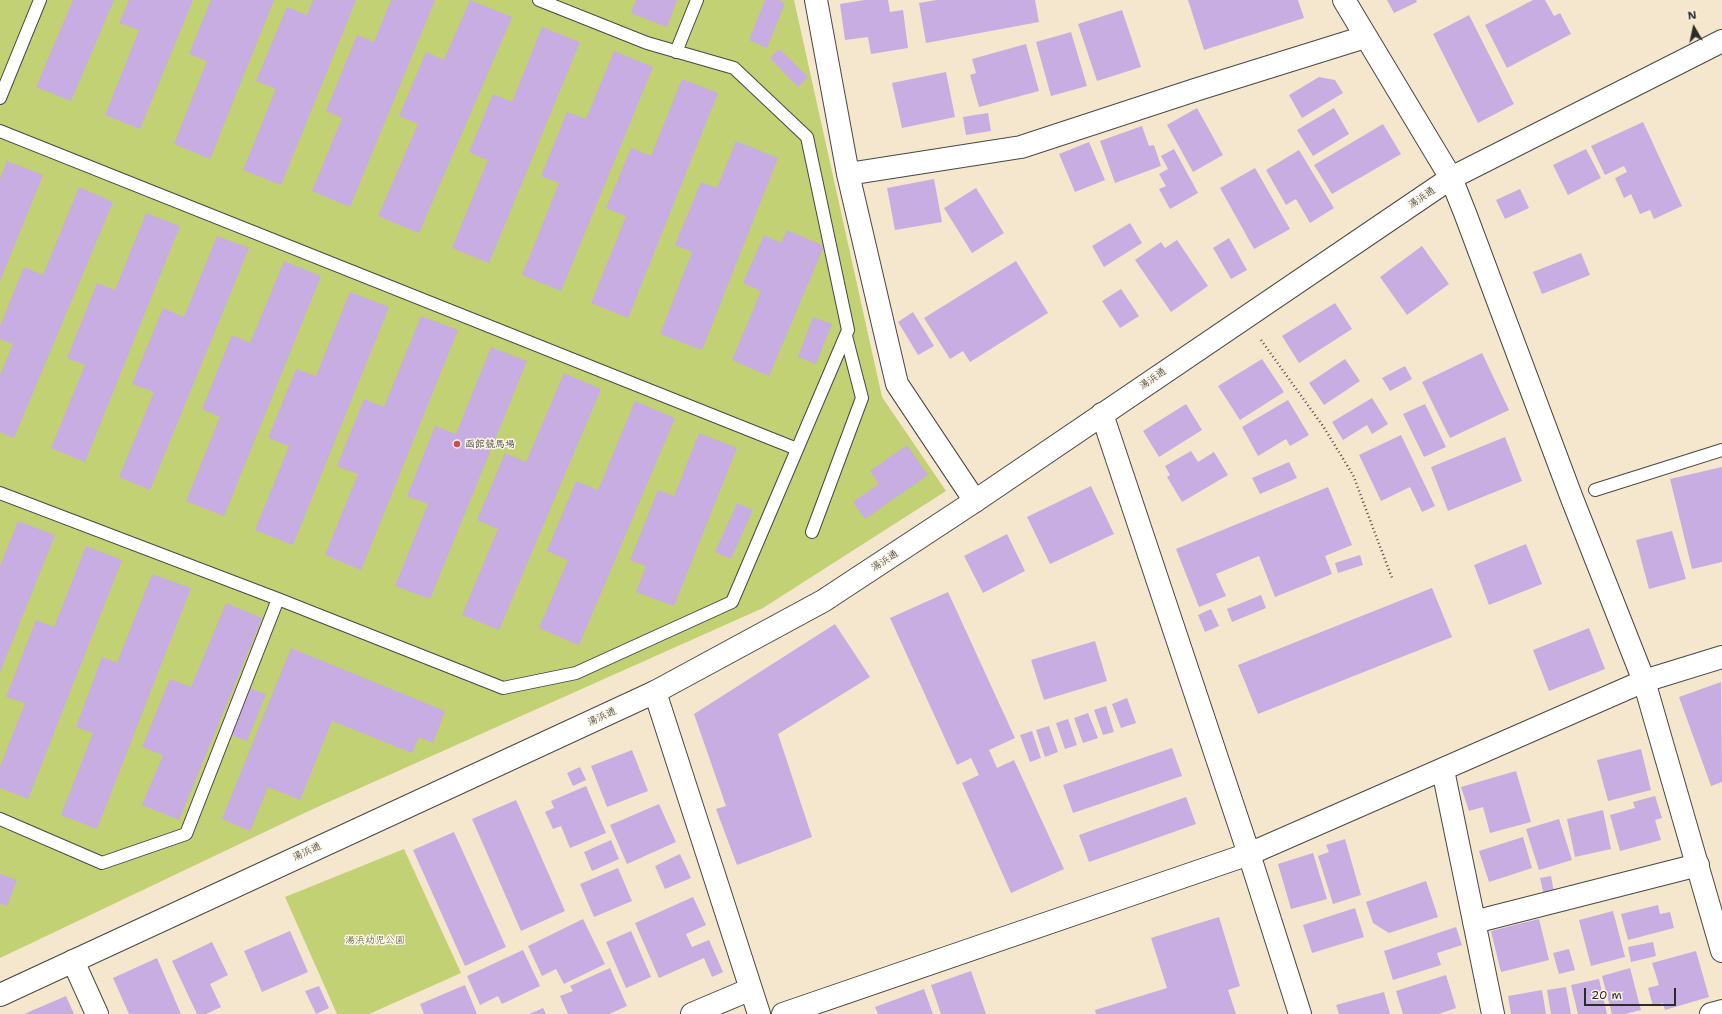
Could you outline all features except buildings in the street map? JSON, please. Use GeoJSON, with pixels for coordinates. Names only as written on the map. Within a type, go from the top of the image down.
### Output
{"type":"FeatureCollection","features":[{"type":"Feature","properties":{"kind":"street"},"geometry":{"type":"LineString","coordinates":[[816,0],[848,174],[897,384],[975,501]]}},
{"type":"Feature","properties":{"kind":"street"},"geometry":{"type":"LineString","coordinates":[[1344,0],[1451,178],[1571,496],[1644,681],[1722,951]]}},
{"type":"Feature","properties":{"kind":"street"},"geometry":{"type":"LineString","coordinates":[[848,174],[1021,147],[1195,90],[1365,37]]}},
{"type":"Feature","properties":{"kind":"street","name":"湯浜通"},"geometry":{"type":"LineString","coordinates":[[0,995],[655,692],[823,601],[975,501],[1244,317],[1451,178],[1722,41]]}},
{"type":"Feature","properties":{"kind":"street"},"geometry":{"type":"LineString","coordinates":[[1102,414],[1249,854],[1300,1014]]}},
{"type":"Feature","properties":{"kind":"street"},"geometry":{"type":"LineString","coordinates":[[783,1014],[1249,854],[1644,681],[1722,657]]}},
{"type":"Feature","properties":{"kind":"street"},"geometry":{"type":"LineString","coordinates":[[655,692],[760,1014]]}},
{"type":"Feature","properties":{"kind":"street"},"geometry":{"type":"LineString","coordinates":[[1443,770],[1493,1014]]}},
{"type":"Feature","properties":{"kind":"street"},"geometry":{"type":"LineString","coordinates":[[1474,922],[1698,865]]}},
{"type":"Feature","properties":{"kind":"street"},"geometry":{"type":"LineString","coordinates":[[73,961],[96,1014]]}},
{"type":"Feature","properties":{"kind":"street"},"geometry":{"type":"LineString","coordinates":[[692,1014],[751,989]]}},
{"type":"Feature","properties":{"kind":"street"},"geometry":{"type":"LineString","coordinates":[[1711,1014],[1722,1011]]}},
{"type":"Feature","properties":{"kind":"lane"},"geometry":{"type":"LineString","coordinates":[[0,98],[40,0]]}},
{"type":"Feature","properties":{"kind":"lane"},"geometry":{"type":"LineString","coordinates":[[0,493],[278,599],[503,688],[576,673],[732,602],[848,330],[807,137],[734,68],[647,43],[539,0]]}},
{"type":"Feature","properties":{"kind":"lane"},"geometry":{"type":"LineString","coordinates":[[676,52],[697,0]]}},
{"type":"Feature","properties":{"kind":"lane"},"geometry":{"type":"LineString","coordinates":[[0,131],[797,449]]}},
{"type":"Feature","properties":{"kind":"lane"},"geometry":{"type":"LineString","coordinates":[[812,532],[862,398],[846,336]]}},
{"type":"Feature","properties":{"kind":"lane"},"geometry":{"type":"LineString","coordinates":[[1595,490],[1722,450]]}},
{"type":"Feature","properties":{"kind":"lane"},"geometry":{"type":"LineString","coordinates":[[0,819],[102,863],[186,834],[278,599]]}},
{"type":"Feature","properties":{"kind":"path"},"geometry":{"type":"LineString","coordinates":[[1244,317],[1323,426],[1353,475],[1392,578]]}},
{"type":"Feature","properties":{"kind":"green space","name":"函館競馬場"},"geometry":{"type":"Polygon","coordinates":[[[0,0],[794,0],[882,397],[946,491],[763,608],[313,809],[0,958],[0,0]]]}},
{"type":"Feature","properties":{"kind":"green space","name":"湯浜幼児公園"},"geometry":{"type":"Polygon","coordinates":[[[404,849],[461,973],[369,1014],[337,1014],[285,897],[404,849]]]}},
{"type":"Feature","properties":{"kind":"place","name":"函館競馬場"},"geometry":{"type":"Point","coordinates":[457,444]}}]}
